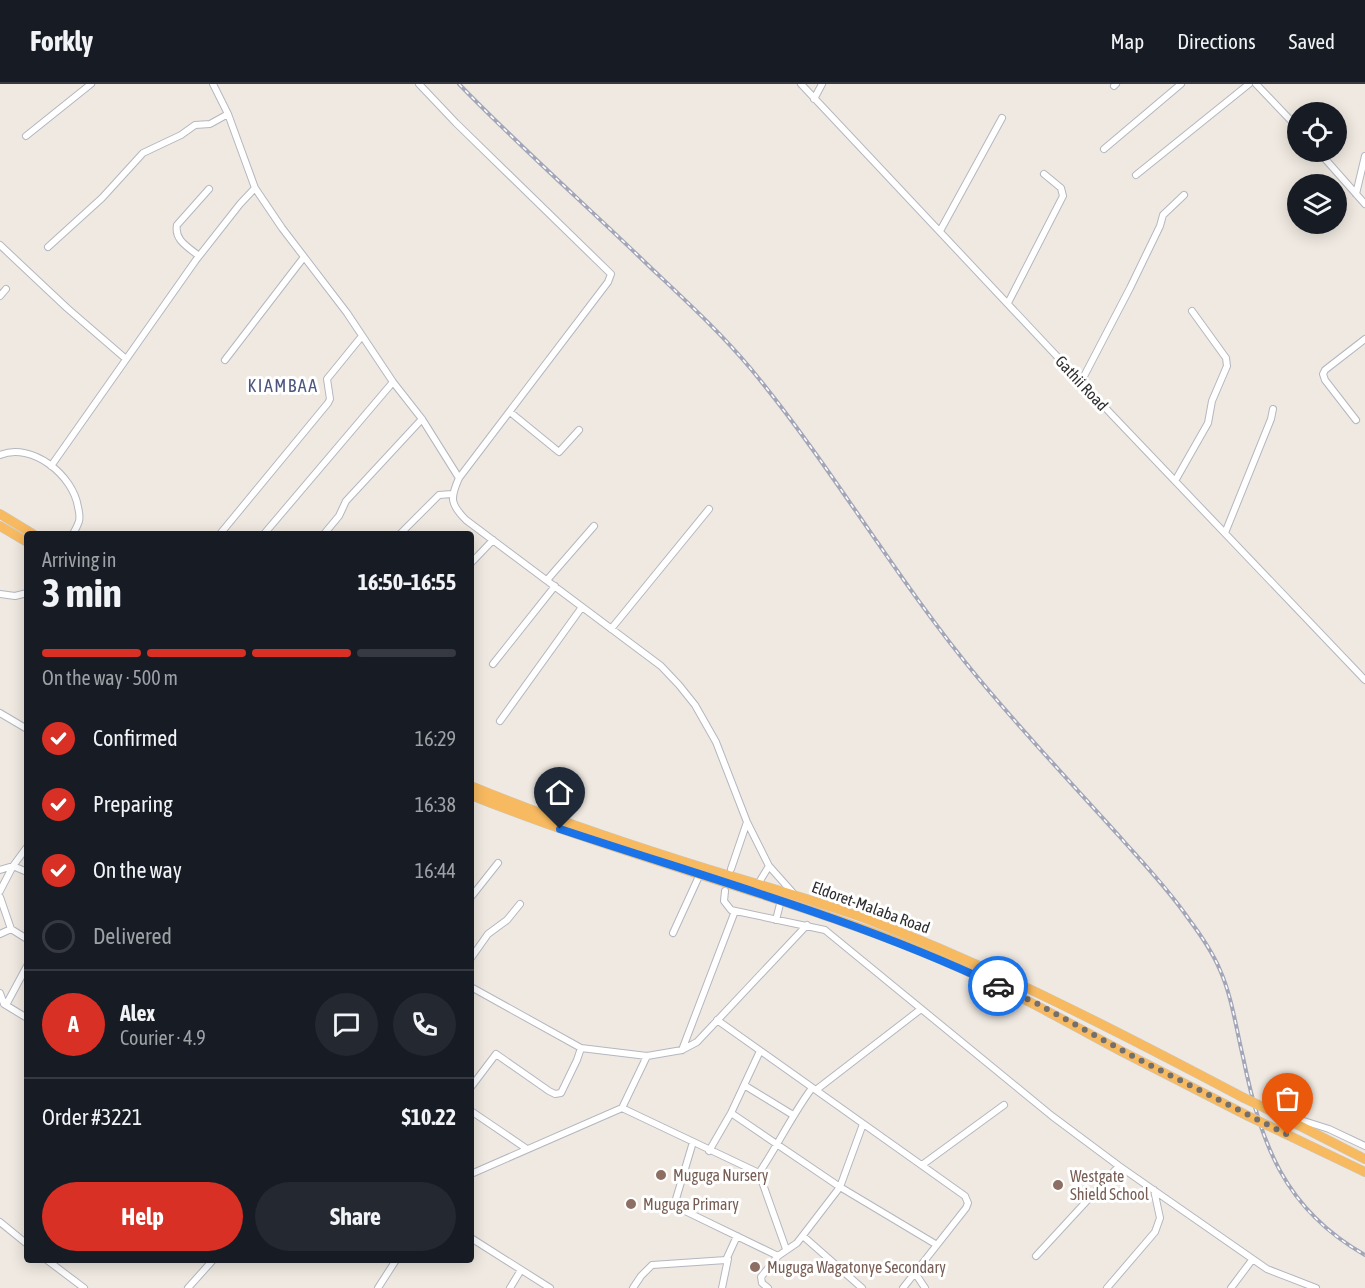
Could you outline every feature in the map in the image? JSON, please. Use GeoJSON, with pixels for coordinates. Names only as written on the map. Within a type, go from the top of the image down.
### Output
{"type":"FeatureCollection","features":[{"type":"Feature","properties":{"kind":"highway"},"geometry":{"type":"LineString","coordinates":[[0,514],[28,531]]}},
{"type":"Feature","properties":{"kind":"highway"},"geometry":{"type":"LineString","coordinates":[[0,526],[24,540]]}},
{"type":"Feature","properties":{"kind":"highway","name":"Eldoret-Malaba Road"},"geometry":{"type":"LineString","coordinates":[[474,787],[534,812],[865,919],[960,956],[1120,1033],[1265,1108]]}},
{"type":"Feature","properties":{"kind":"highway","name":"Eldoret-Malaba Road"},"geometry":{"type":"LineString","coordinates":[[474,796],[539,822],[781,900],[957,966],[1036,1003],[1120,1050],[1248,1116],[1365,1172]]}},
{"type":"Feature","properties":{"kind":"highway"},"geometry":{"type":"LineString","coordinates":[[1265,1108],[1365,1159]]}},
{"type":"Feature","properties":{"kind":"street"},"geometry":{"type":"LineString","coordinates":[[26,136],[91,84]]}},
{"type":"Feature","properties":{"kind":"street"},"geometry":{"type":"LineString","coordinates":[[419,84],[611,274],[608,282],[459,478],[452,494],[454,506],[459,513],[493,540],[661,666],[695,705],[716,742],[747,822],[769,866],[795,896]]}},
{"type":"Feature","properties":{"kind":"street","name":"Gathii Road"},"geometry":{"type":"LineString","coordinates":[[801,84],[1365,680]]}},
{"type":"Feature","properties":{"kind":"street"},"geometry":{"type":"LineString","coordinates":[[814,99],[822,84]]}},
{"type":"Feature","properties":{"kind":"street"},"geometry":{"type":"LineString","coordinates":[[1104,148],[1180,84]]}},
{"type":"Feature","properties":{"kind":"street"},"geometry":{"type":"LineString","coordinates":[[1136,175],[1249,84]]}},
{"type":"Feature","properties":{"kind":"street"},"geometry":{"type":"LineString","coordinates":[[1256,84],[1287,116]]}},
{"type":"Feature","properties":{"kind":"street"},"geometry":{"type":"LineString","coordinates":[[216,86],[255,188],[393,382],[422,419],[459,478]]}},
{"type":"Feature","properties":{"kind":"street"},"geometry":{"type":"LineString","coordinates":[[48,247],[102,198],[143,153],[181,135],[195,125],[210,124],[228,114]]}},
{"type":"Feature","properties":{"kind":"street"},"geometry":{"type":"LineString","coordinates":[[940,231],[1002,118]]}},
{"type":"Feature","properties":{"kind":"street"},"geometry":{"type":"LineString","coordinates":[[1356,194],[1365,156]]}},
{"type":"Feature","properties":{"kind":"street"},"geometry":{"type":"LineString","coordinates":[[1328,162],[1365,204]]}},
{"type":"Feature","properties":{"kind":"street"},"geometry":{"type":"LineString","coordinates":[[1008,303],[1064,196],[1061,188],[1044,174]]}},
{"type":"Feature","properties":{"kind":"street"},"geometry":{"type":"LineString","coordinates":[[51,466],[199,256],[255,188]]}},
{"type":"Feature","properties":{"kind":"street"},"geometry":{"type":"LineString","coordinates":[[199,256],[177,236],[176,229],[209,189]]}},
{"type":"Feature","properties":{"kind":"street"},"geometry":{"type":"LineString","coordinates":[[1081,382],[1130,288],[1163,215],[1184,195]]}},
{"type":"Feature","properties":{"kind":"street"},"geometry":{"type":"LineString","coordinates":[[0,245],[67,308],[126,358]]}},
{"type":"Feature","properties":{"kind":"street"},"geometry":{"type":"LineString","coordinates":[[225,360],[304,257]]}},
{"type":"Feature","properties":{"kind":"street"},"geometry":{"type":"LineString","coordinates":[[0,296],[6,289]]}},
{"type":"Feature","properties":{"kind":"street"},"geometry":{"type":"LineString","coordinates":[[1175,481],[1208,423],[1212,401],[1227,366],[1226,358],[1192,311]]}},
{"type":"Feature","properties":{"kind":"street"},"geometry":{"type":"LineString","coordinates":[[222,531],[328,404],[330,399],[327,379],[362,336]]}},
{"type":"Feature","properties":{"kind":"street"},"geometry":{"type":"LineString","coordinates":[[1356,420],[1325,380],[1323,374],[1365,339]]}},
{"type":"Feature","properties":{"kind":"street"},"geometry":{"type":"LineString","coordinates":[[267,531],[393,382]]}},
{"type":"Feature","properties":{"kind":"street"},"geometry":{"type":"LineString","coordinates":[[1225,533],[1274,409]]}},
{"type":"Feature","properties":{"kind":"street"},"geometry":{"type":"LineString","coordinates":[[510,412],[559,452],[579,430]]}},
{"type":"Feature","properties":{"kind":"street"},"geometry":{"type":"LineString","coordinates":[[326,531],[339,516],[346,501],[422,419]]}},
{"type":"Feature","properties":{"kind":"street"},"geometry":{"type":"LineString","coordinates":[[0,455],[21,451],[51,466],[63,477],[77,500],[80,520],[74,531]]}},
{"type":"Feature","properties":{"kind":"street"},"geometry":{"type":"LineString","coordinates":[[403,531],[439,495],[452,494]]}},
{"type":"Feature","properties":{"kind":"street"},"geometry":{"type":"LineString","coordinates":[[611,629],[709,509]]}},
{"type":"Feature","properties":{"kind":"street"},"geometry":{"type":"LineString","coordinates":[[547,580],[594,526]]}},
{"type":"Feature","properties":{"kind":"street"},"geometry":{"type":"LineString","coordinates":[[474,560],[493,540]]}},
{"type":"Feature","properties":{"kind":"street"},"geometry":{"type":"LineString","coordinates":[[493,664],[555,586]]}},
{"type":"Feature","properties":{"kind":"street"},"geometry":{"type":"LineString","coordinates":[[0,594],[15,596],[24,594]]}},
{"type":"Feature","properties":{"kind":"street"},"geometry":{"type":"LineString","coordinates":[[500,721],[582,607]]}},
{"type":"Feature","properties":{"kind":"street"},"geometry":{"type":"LineString","coordinates":[[0,713],[24,727]]}},
{"type":"Feature","properties":{"kind":"street"},"geometry":{"type":"LineString","coordinates":[[731,869],[747,822]]}},
{"type":"Feature","properties":{"kind":"street"},"geometry":{"type":"LineString","coordinates":[[0,891],[24,851]]}},
{"type":"Feature","properties":{"kind":"street"},"geometry":{"type":"LineString","coordinates":[[474,893],[498,863]]}},
{"type":"Feature","properties":{"kind":"street"},"geometry":{"type":"LineString","coordinates":[[0,870],[13,866],[24,871]]}},
{"type":"Feature","properties":{"kind":"street"},"geometry":{"type":"LineString","coordinates":[[758,884],[769,866]]}},
{"type":"Feature","properties":{"kind":"street"},"geometry":{"type":"LineString","coordinates":[[673,933],[700,874]]}},
{"type":"Feature","properties":{"kind":"street"},"geometry":{"type":"LineString","coordinates":[[725,891],[724,900],[731,910],[825,930],[1052,1116],[1119,1166],[1252,1260],[1267,1269],[1316,1288]]}},
{"type":"Feature","properties":{"kind":"street"},"geometry":{"type":"LineString","coordinates":[[0,897],[11,929],[24,937]]}},
{"type":"Feature","properties":{"kind":"street"},"geometry":{"type":"LineString","coordinates":[[776,920],[781,900]]}},
{"type":"Feature","properties":{"kind":"street"},"geometry":{"type":"LineString","coordinates":[[474,954],[488,934],[511,916],[520,904]]}},
{"type":"Feature","properties":{"kind":"street"},"geometry":{"type":"LineString","coordinates":[[682,1050],[735,911]]}},
{"type":"Feature","properties":{"kind":"street"},"geometry":{"type":"LineString","coordinates":[[474,989],[581,1048],[647,1056],[682,1050],[697,1042],[807,925]]}},
{"type":"Feature","properties":{"kind":"street"},"geometry":{"type":"LineString","coordinates":[[0,934],[11,929]]}},
{"type":"Feature","properties":{"kind":"street"},"geometry":{"type":"LineString","coordinates":[[3,1005],[24,971]]}},
{"type":"Feature","properties":{"kind":"street"},"geometry":{"type":"LineString","coordinates":[[0,993],[3,1005],[24,1016]]}},
{"type":"Feature","properties":{"kind":"street"},"geometry":{"type":"LineString","coordinates":[[759,1173],[793,1115],[814,1089],[921,1009]]}},
{"type":"Feature","properties":{"kind":"street"},"geometry":{"type":"LineString","coordinates":[[717,1020],[965,1196],[968,1203],[903,1288]]}},
{"type":"Feature","properties":{"kind":"street"},"geometry":{"type":"LineString","coordinates":[[474,1083],[496,1054],[549,1091],[555,1094],[561,1093],[581,1048]]}},
{"type":"Feature","properties":{"kind":"street"},"geometry":{"type":"LineString","coordinates":[[709,1151],[731,1113],[760,1051]]}},
{"type":"Feature","properties":{"kind":"street"},"geometry":{"type":"LineString","coordinates":[[474,1173],[622,1108],[647,1056]]}},
{"type":"Feature","properties":{"kind":"street"},"geometry":{"type":"LineString","coordinates":[[744,1085],[793,1115]]}},
{"type":"Feature","properties":{"kind":"street"},"geometry":{"type":"LineString","coordinates":[[922,1166],[1004,1105]]}},
{"type":"Feature","properties":{"kind":"street"},"geometry":{"type":"LineString","coordinates":[[622,1108],[759,1173],[786,1249]]}},
{"type":"Feature","properties":{"kind":"street"},"geometry":{"type":"LineString","coordinates":[[1265,1108],[1329,1129],[1365,1146]]}},
{"type":"Feature","properties":{"kind":"street"},"geometry":{"type":"LineString","coordinates":[[474,1113],[527,1149]]}},
{"type":"Feature","properties":{"kind":"street"},"geometry":{"type":"LineString","coordinates":[[731,1113],[840,1187],[937,1245]]}},
{"type":"Feature","properties":{"kind":"street"},"geometry":{"type":"LineString","coordinates":[[768,1288],[762,1283],[761,1277],[778,1256],[797,1243],[840,1187],[863,1124]]}},
{"type":"Feature","properties":{"kind":"street"},"geometry":{"type":"LineString","coordinates":[[693,1142],[676,1204],[685,1211],[778,1256]]}},
{"type":"Feature","properties":{"kind":"street"},"geometry":{"type":"LineString","coordinates":[[1036,1256],[1119,1166]]}},
{"type":"Feature","properties":{"kind":"street"},"geometry":{"type":"LineString","coordinates":[[1107,1288],[1155,1232],[1160,1218],[1154,1190]]}},
{"type":"Feature","properties":{"kind":"street"},"geometry":{"type":"LineString","coordinates":[[0,1222],[24,1242]]}},
{"type":"Feature","properties":{"kind":"street"},"geometry":{"type":"LineString","coordinates":[[722,1288],[728,1259],[737,1236]]}},
{"type":"Feature","properties":{"kind":"street"},"geometry":{"type":"LineString","coordinates":[[803,1236],[862,1288]]}},
{"type":"Feature","properties":{"kind":"street"},"geometry":{"type":"LineString","coordinates":[[474,1240],[550,1288]]}},
{"type":"Feature","properties":{"kind":"street"},"geometry":{"type":"LineString","coordinates":[[633,1288],[652,1265],[728,1259]]}},
{"type":"Feature","properties":{"kind":"street"},"geometry":{"type":"LineString","coordinates":[[1231,1288],[1252,1260]]}},
{"type":"Feature","properties":{"kind":"street"},"geometry":{"type":"LineString","coordinates":[[51,1263],[84,1288]]}},
{"type":"Feature","properties":{"kind":"street"},"geometry":{"type":"LineString","coordinates":[[188,1288],[210,1263]]}},
{"type":"Feature","properties":{"kind":"street"},"geometry":{"type":"LineString","coordinates":[[378,1288],[394,1263]]}},
{"type":"Feature","properties":{"kind":"street"},"geometry":{"type":"LineString","coordinates":[[510,1288],[521,1270]]}},
{"type":"Feature","properties":{"kind":"street"},"geometry":{"type":"LineString","coordinates":[[915,1273],[926,1288]]}},
{"type":"Feature","properties":{"kind":"railway"},"geometry":{"type":"LineString","coordinates":[[459,84],[715,329],[739,355],[810,445],[949,642],[1013,719],[1172,897],[1206,943],[1224,980],[1258,1118],[1280,1171],[1314,1217],[1337,1237],[1365,1255]]}},
{"type":"Feature","properties":{"kind":"way so far"},"geometry":{"type":"LineString","coordinates":[[998,986],[1036,1003],[1138,1059],[1288,1135]]}},
{"type":"Feature","properties":{"kind":"place","name":"Muguga Nursery"},"geometry":{"type":"Point","coordinates":[661,1175]}},
{"type":"Feature","properties":{"kind":"place","name":"Westgate Shield School"},"geometry":{"type":"Point","coordinates":[1058,1185]}},
{"type":"Feature","properties":{"kind":"place","name":"Muguga Primary"},"geometry":{"type":"Point","coordinates":[631,1204]}},
{"type":"Feature","properties":{"kind":"place","name":"Muguga Wagatonye Secondary"},"geometry":{"type":"Point","coordinates":[755,1267]}},
{"type":"Feature","properties":{"kind":"district","name":"KIAMBAA"},"geometry":{"type":"Point","coordinates":[283,386]}},
{"type":"Feature","properties":{"kind":"route"},"geometry":{"type":"LineString","coordinates":[[560,829],[781,900],[868,931],[957,966],[998,986]]}}]}
